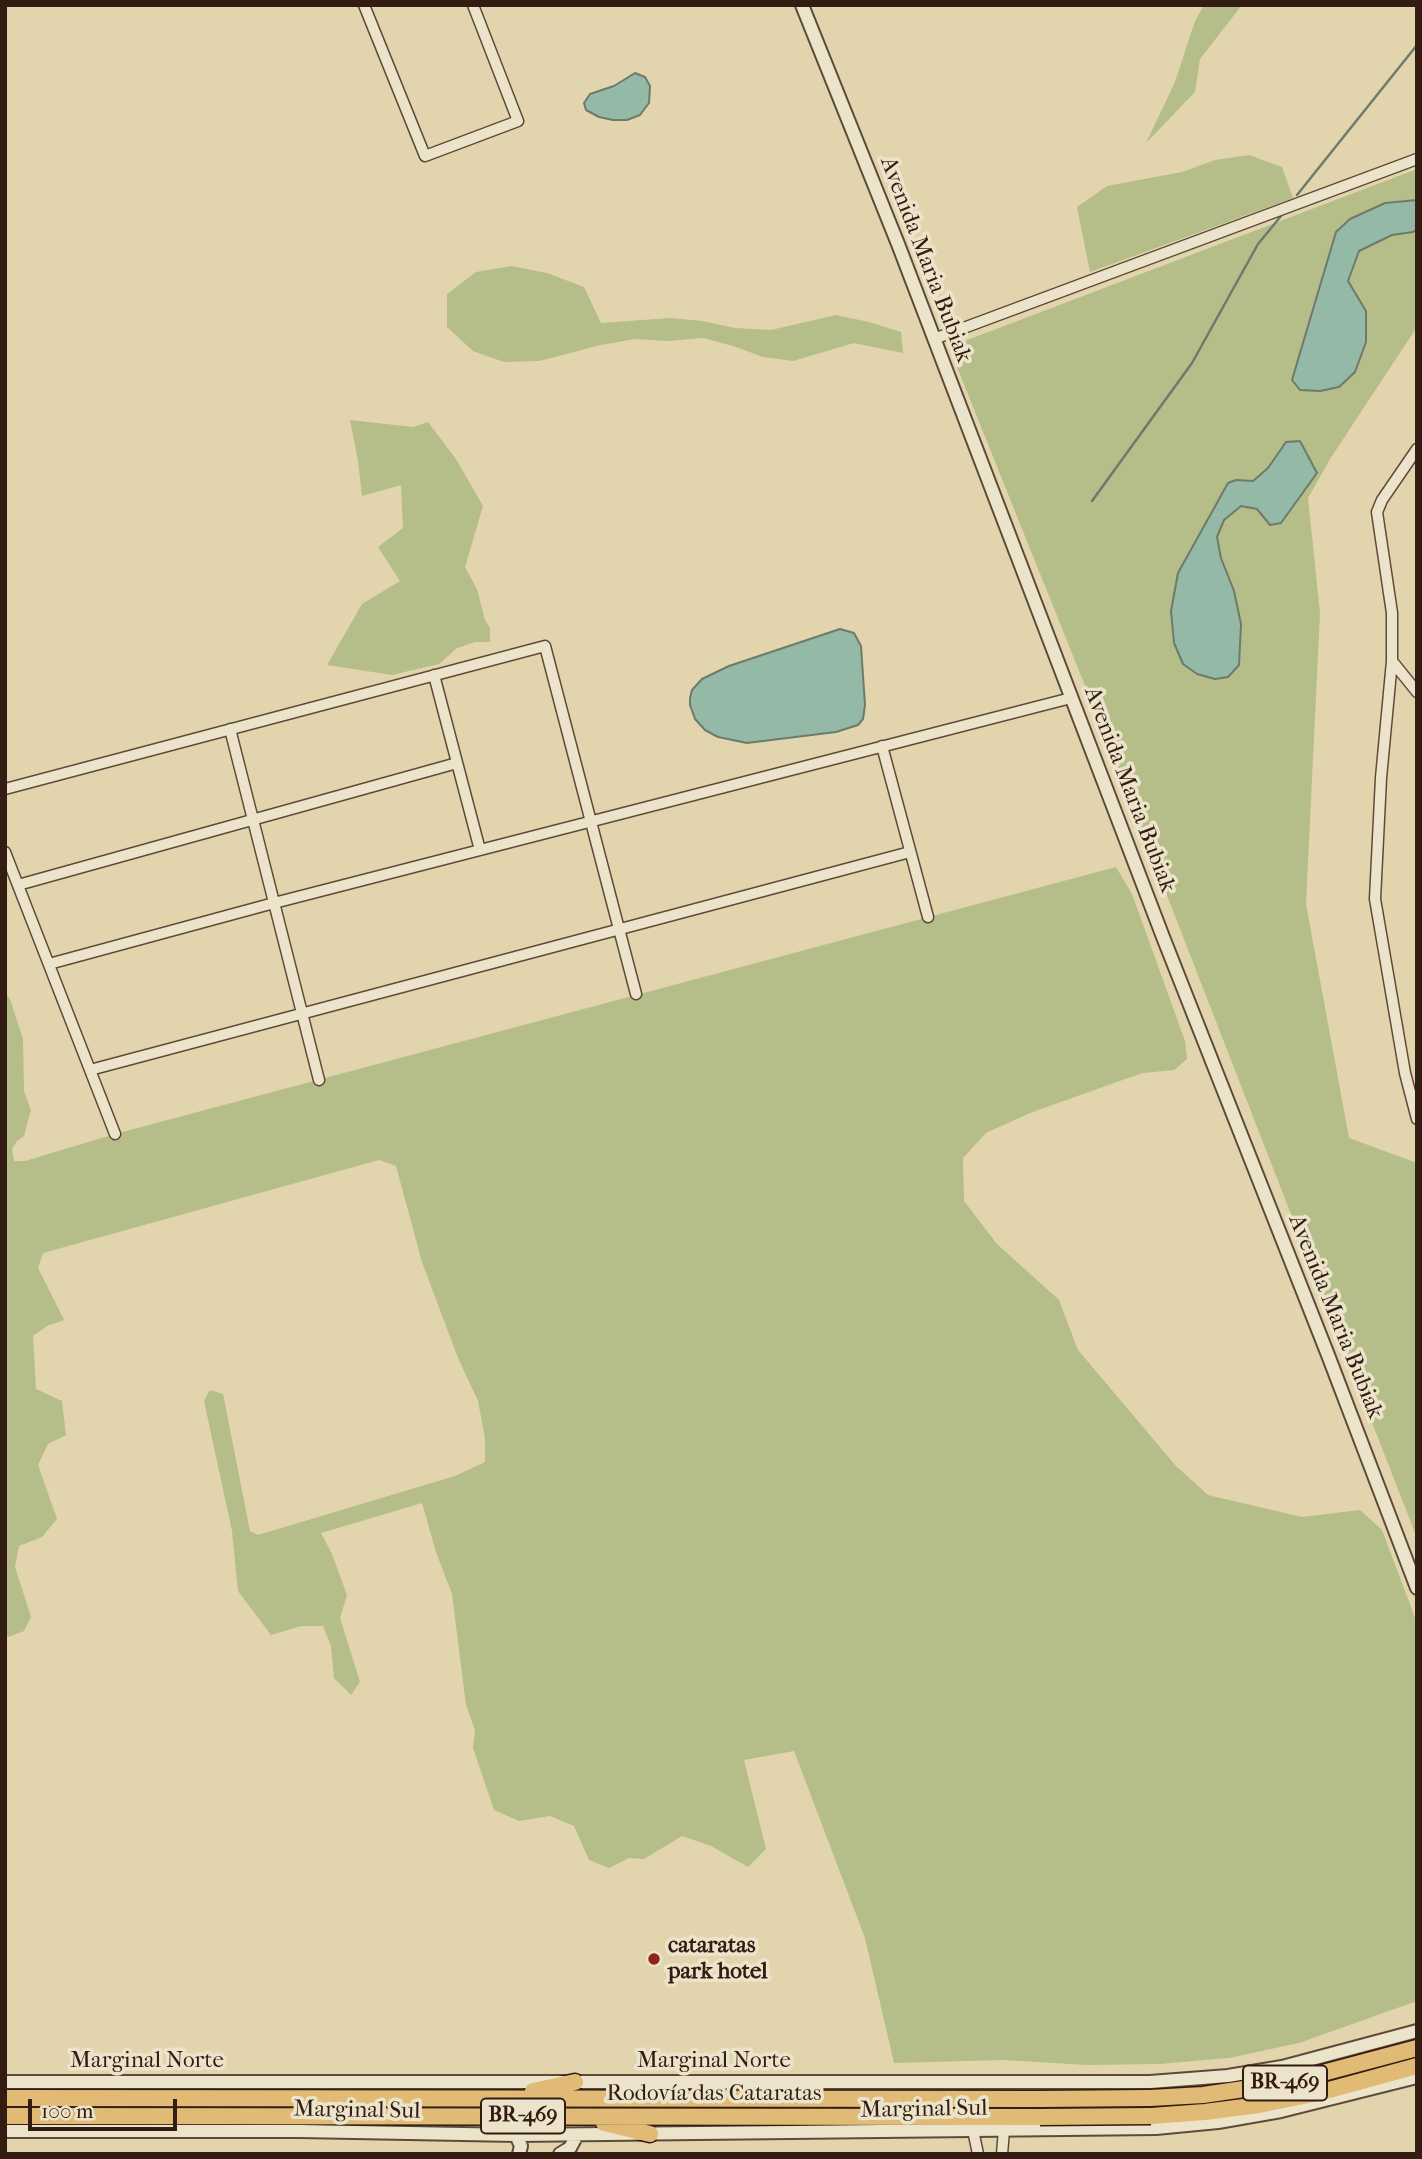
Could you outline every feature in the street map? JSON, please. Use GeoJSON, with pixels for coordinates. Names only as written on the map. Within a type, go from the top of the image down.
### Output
{"type":"FeatureCollection","features":[{"type":"Feature","properties":{"kind":"highway","name":"Rodovía das Cataratas"},"geometry":{"type":"LineString","coordinates":[[5,2098],[1150,2098],[1203,2095],[1275,2084],[1417,2049]]}},
{"type":"Feature","properties":{"kind":"highway","name":"Rodovía das Cataratas"},"geometry":{"type":"LineString","coordinates":[[5,2116],[1151,2116],[1279,2102],[1417,2066]]}},
{"type":"Feature","properties":{"kind":"highway"},"geometry":{"type":"LineString","coordinates":[[502,2098],[575,2082]]}},
{"type":"Feature","properties":{"kind":"highway"},"geometry":{"type":"LineString","coordinates":[[578,2116],[650,2134]]}},
{"type":"Feature","properties":{"kind":"street"},"geometry":{"type":"LineString","coordinates":[[364,5],[425,156],[518,121],[473,5]]}},
{"type":"Feature","properties":{"kind":"street","name":"Avenida Maria Bubiak"},"geometry":{"type":"LineString","coordinates":[[802,5],[1417,1588]]}},
{"type":"Feature","properties":{"kind":"street"},"geometry":{"type":"LineString","coordinates":[[934,339],[1417,159]]}},
{"type":"Feature","properties":{"kind":"street"},"geometry":{"type":"LineString","coordinates":[[1417,449],[1381,500],[1377,512],[1392,614],[1392,661],[1381,778],[1376,900],[1405,1073],[1417,1119]]}},
{"type":"Feature","properties":{"kind":"street"},"geometry":{"type":"LineString","coordinates":[[5,789],[545,646],[636,994]]}},
{"type":"Feature","properties":{"kind":"street"},"geometry":{"type":"LineString","coordinates":[[1392,661],[1417,692]]}},
{"type":"Feature","properties":{"kind":"street"},"geometry":{"type":"LineString","coordinates":[[434,675],[480,850]]}},
{"type":"Feature","properties":{"kind":"street"},"geometry":{"type":"LineString","coordinates":[[49,964],[274,903],[1071,698]]}},
{"type":"Feature","properties":{"kind":"street"},"geometry":{"type":"LineString","coordinates":[[230,729],[320,1080]]}},
{"type":"Feature","properties":{"kind":"street"},"geometry":{"type":"LineString","coordinates":[[882,746],[928,917]]}},
{"type":"Feature","properties":{"kind":"street"},"geometry":{"type":"LineString","coordinates":[[18,885],[457,763]]}},
{"type":"Feature","properties":{"kind":"street"},"geometry":{"type":"LineString","coordinates":[[5,852],[115,1134]]}},
{"type":"Feature","properties":{"kind":"street"},"geometry":{"type":"LineString","coordinates":[[90,1070],[910,852]]}},
{"type":"Feature","properties":{"kind":"street","name":"Marginal Norte"},"geometry":{"type":"LineString","coordinates":[[5,2082],[1131,2082],[1202,2079],[1253,2072],[1310,2060],[1417,2031]]}},
{"type":"Feature","properties":{"kind":"street","name":"Marginal Sul"},"geometry":{"type":"LineString","coordinates":[[5,2131],[300,2131],[516,2135],[1130,2129],[1182,2126],[1248,2117],[1417,2077]]}},
{"type":"Feature","properties":{"kind":"street"},"geometry":{"type":"LineString","coordinates":[[1130,2129],[1131,2082]]}},
{"type":"Feature","properties":{"kind":"street"},"geometry":{"type":"LineString","coordinates":[[1063,2083],[1063,2131]]}},
{"type":"Feature","properties":{"kind":"street"},"geometry":{"type":"LineString","coordinates":[[973,2130],[978,2154]]}},
{"type":"Feature","properties":{"kind":"street"},"geometry":{"type":"LineString","coordinates":[[1002,2154],[1004,2130]]}},
{"type":"Feature","properties":{"kind":"street"},"geometry":{"type":"LineString","coordinates":[[560,2154],[570,2148],[577,2134]]}},
{"type":"Feature","properties":{"kind":"street"},"geometry":{"type":"LineString","coordinates":[[516,2135],[520,2146],[519,2154]]}},
{"type":"Feature","properties":{"kind":"green space"},"geometry":{"type":"Polygon","coordinates":[[[1204,5],[1242,5],[1200,59],[1195,92],[1146,143],[1175,82],[1195,21],[1204,5]]]}},
{"type":"Feature","properties":{"kind":"green space"},"geometry":{"type":"Polygon","coordinates":[[[1249,155],[1282,167],[1293,198],[1090,272],[1077,207],[1107,186],[1182,172],[1215,160],[1249,155]]]}},
{"type":"Feature","properties":{"kind":"green space"},"geometry":{"type":"Polygon","coordinates":[[[1417,169],[1417,327],[1330,459],[1308,498],[1320,613],[1306,904],[1349,1138],[1417,1163],[1417,1538],[1096,713],[949,347],[1417,169]]]}},
{"type":"Feature","properties":{"kind":"green space"},"geometry":{"type":"Polygon","coordinates":[[[511,266],[547,273],[584,287],[601,323],[670,318],[735,328],[771,330],[836,315],[901,332],[903,353],[854,343],[793,361],[763,357],[703,338],[668,341],[635,339],[539,361],[504,362],[473,351],[447,327],[447,294],[476,272],[511,266]]]}},
{"type":"Feature","properties":{"kind":"green space"},"geometry":{"type":"Polygon","coordinates":[[[350,420],[413,427],[428,422],[456,459],[483,506],[465,567],[477,589],[485,620],[490,628],[490,642],[475,642],[457,648],[439,664],[392,675],[327,665],[362,604],[400,581],[378,547],[403,528],[401,485],[362,496],[350,420]]]}},
{"type":"Feature","properties":{"kind":"green space"},"geometry":{"type":"Polygon","coordinates":[[[1116,867],[1132,894],[1185,1041],[1187,1059],[1174,1070],[1143,1073],[1030,1113],[986,1133],[963,1158],[964,1201],[997,1244],[1059,1300],[1078,1350],[1176,1466],[1208,1495],[1302,1517],[1360,1510],[1382,1530],[1417,1623],[1417,2001],[1299,2043],[1229,2058],[1159,2064],[1087,2065],[1003,2060],[894,2063],[865,1938],[794,1751],[744,1760],[766,1849],[748,1867],[711,1846],[682,1836],[644,1859],[629,1858],[609,1868],[589,1860],[574,1826],[550,1816],[519,1821],[494,1810],[473,1748],[475,1730],[466,1705],[452,1594],[422,1503],[321,1533],[347,1595],[340,1618],[360,1682],[351,1695],[334,1678],[331,1646],[323,1626],[301,1626],[271,1635],[238,1591],[232,1531],[204,1401],[210,1390],[223,1394],[250,1531],[258,1535],[455,1476],[485,1462],[485,1438],[478,1401],[458,1358],[422,1262],[396,1166],[379,1160],[43,1253],[38,1268],[64,1320],[47,1326],[33,1336],[36,1389],[62,1401],[66,1435],[48,1444],[38,1465],[57,1519],[42,1537],[19,1546],[15,1567],[31,1617],[24,1631],[5,1636],[5,993],[10,999],[23,1039],[24,1091],[31,1110],[24,1136],[12,1149],[14,1161],[25,1161],[115,1134],[1116,867]]]}},
{"type":"Feature","properties":{"kind":"shaded area"},"geometry":{"type":"Polygon","coordinates":[[[635,73],[645,77],[650,86],[649,103],[640,115],[627,120],[613,120],[586,110],[584,103],[590,94],[614,86],[635,73]]]}},
{"type":"Feature","properties":{"kind":"shaded area"},"geometry":{"type":"Polygon","coordinates":[[[1417,200],[1417,229],[1392,235],[1359,251],[1348,281],[1366,311],[1366,342],[1355,372],[1339,387],[1320,391],[1300,390],[1292,380],[1336,232],[1350,219],[1385,203],[1417,200]]]}},
{"type":"Feature","properties":{"kind":"shaded area"},"geometry":{"type":"Polygon","coordinates":[[[1300,441],[1317,473],[1281,523],[1270,525],[1257,509],[1241,506],[1224,520],[1217,537],[1241,624],[1239,665],[1228,677],[1215,679],[1197,674],[1183,664],[1174,643],[1171,611],[1178,573],[1228,483],[1236,480],[1253,481],[1268,468],[1286,442],[1300,441]]]}},
{"type":"Feature","properties":{"kind":"shaded area"},"geometry":{"type":"Polygon","coordinates":[[[840,629],[854,633],[861,646],[865,705],[863,719],[858,725],[836,732],[747,743],[718,737],[705,730],[695,719],[690,698],[692,690],[702,679],[729,666],[840,629]]]}},
{"type":"Feature","properties":{"kind":"waterway"},"geometry":{"type":"LineString","coordinates":[[1297,195],[1417,45]]}},
{"type":"Feature","properties":{"kind":"waterway"},"geometry":{"type":"LineString","coordinates":[[1092,501],[1192,363],[1258,244],[1281,216]]}},
{"type":"Feature","properties":{"kind":"place","name":"cataratas park hotel"},"geometry":{"type":"Point","coordinates":[654,1959]}}]}
